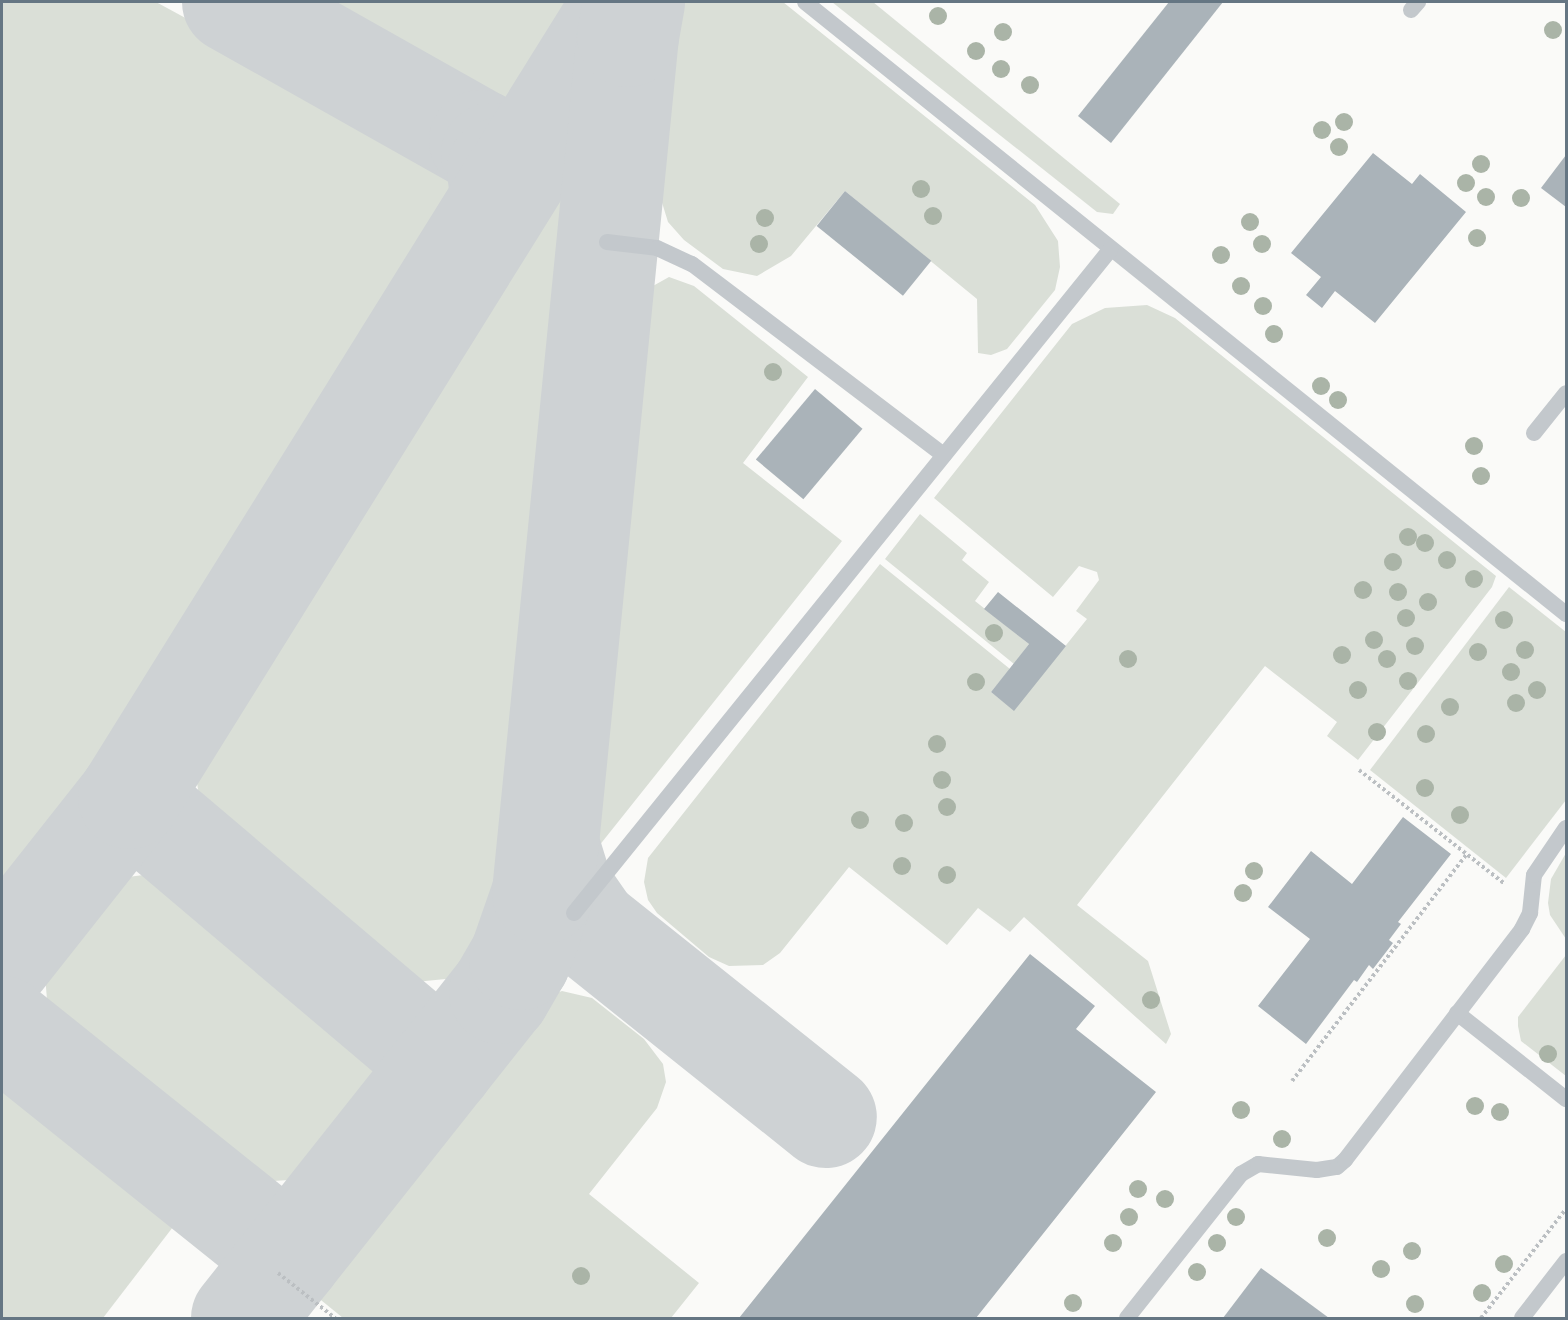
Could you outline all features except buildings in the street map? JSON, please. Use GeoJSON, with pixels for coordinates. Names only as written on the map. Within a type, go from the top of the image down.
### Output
{"type":"FeatureCollection","features":[{"type":"Feature","properties":{"kind":"lane"},"geometry":{"type":"LineString","coordinates":[[806,2],[1110,250],[1566,614]]}},
{"type":"Feature","properties":{"kind":"lane"},"geometry":{"type":"LineString","coordinates":[[607,242],[657,248],[692,264],[944,455]]}},
{"type":"Feature","properties":{"kind":"lane"},"geometry":{"type":"LineString","coordinates":[[574,913],[1110,250]]}},
{"type":"Feature","properties":{"kind":"lane"},"geometry":{"type":"LineString","coordinates":[[1534,433],[1566,393]]}},
{"type":"Feature","properties":{"kind":"lane"},"geometry":{"type":"LineString","coordinates":[[1127,1318],[1241,1174],[1258,1164],[1328,1170],[1345,1160],[1522,929],[1531,904],[1534,875],[1541,861],[1566,828]]}},
{"type":"Feature","properties":{"kind":"lane"},"geometry":{"type":"LineString","coordinates":[[1457,1013],[1566,1099]]}},
{"type":"Feature","properties":{"kind":"lane"},"geometry":{"type":"LineString","coordinates":[[1522,1318],[1566,1261]]}},
{"type":"Feature","properties":{"kind":"path"},"geometry":{"type":"LineString","coordinates":[[1359,770],[1531,904]]}},
{"type":"Feature","properties":{"kind":"path"},"geometry":{"type":"LineString","coordinates":[[1292,1081],[1467,854]]}},
{"type":"Feature","properties":{"kind":"path"},"geometry":{"type":"LineString","coordinates":[[1481,1318],[1566,1209]]}},
{"type":"Feature","properties":{"kind":"path"},"geometry":{"type":"LineString","coordinates":[[278,1273],[335,1318]]}},
{"type":"Feature","properties":{"kind":"shaded area"},"geometry":{"type":"Polygon","coordinates":[[[2,2],[156,2],[478,177],[97,782],[2,902],[2,2]]]}},
{"type":"Feature","properties":{"kind":"shaded area"},"geometry":{"type":"Polygon","coordinates":[[[304,2],[577,2],[507,117],[304,2]]]}},
{"type":"Feature","properties":{"kind":"shaded area"},"geometry":{"type":"Polygon","coordinates":[[[677,2],[783,2],[1035,205],[1058,241],[1060,267],[1055,290],[1007,349],[991,355],[978,353],[977,299],[845,191],[791,256],[757,276],[723,269],[684,240],[668,222],[660,196],[646,187],[662,30],[677,2]]]}},
{"type":"Feature","properties":{"kind":"shaded area"},"geometry":{"type":"Polygon","coordinates":[[[832,2],[873,2],[1120,204],[1113,214],[1097,212],[832,2]]]}},
{"type":"Feature","properties":{"kind":"shaded area"},"geometry":{"type":"Polygon","coordinates":[[[577,199],[506,896],[484,951],[466,977],[405,983],[204,824],[193,760],[533,202],[577,199]]]}},
{"type":"Feature","properties":{"kind":"shaded area"},"geometry":{"type":"Polygon","coordinates":[[[669,277],[694,286],[808,377],[743,463],[842,541],[583,866],[580,861],[634,305],[644,291],[669,277]]]}},
{"type":"Feature","properties":{"kind":"shaded area"},"geometry":{"type":"Polygon","coordinates":[[[1147,305],[1175,318],[1496,576],[1492,587],[1358,760],[1327,736],[1337,722],[1265,666],[1077,905],[1148,961],[1171,1034],[1166,1044],[1024,917],[1010,932],[978,908],[947,945],[849,867],[780,953],[763,965],[729,966],[709,957],[657,913],[648,900],[644,882],[648,858],[880,564],[1010,669],[991,692],[1014,710],[1087,619],[1076,611],[1099,580],[1097,572],[1079,566],[1053,597],[934,498],[1072,324],[1105,308],[1147,305]]]}},
{"type":"Feature","properties":{"kind":"shaded area"},"geometry":{"type":"Polygon","coordinates":[[[920,514],[967,553],[962,560],[989,582],[975,601],[1029,644],[1014,664],[885,559],[920,514]]]}},
{"type":"Feature","properties":{"kind":"shaded area"},"geometry":{"type":"Polygon","coordinates":[[[1509,587],[1566,632],[1566,800],[1506,878],[1370,770],[1509,587]]]}},
{"type":"Feature","properties":{"kind":"shaded area"},"geometry":{"type":"Polygon","coordinates":[[[1566,853],[1566,939],[1550,915],[1548,903],[1551,879],[1566,853]]]}},
{"type":"Feature","properties":{"kind":"shaded area"},"geometry":{"type":"Polygon","coordinates":[[[173,871],[369,1029],[376,1087],[304,1179],[244,1183],[49,1025],[44,962],[106,880],[173,871]]]}},
{"type":"Feature","properties":{"kind":"shaded area"},"geometry":{"type":"Polygon","coordinates":[[[1566,955],[1566,1076],[1521,1041],[1518,1017],[1566,955]]]}},
{"type":"Feature","properties":{"kind":"shaded area"},"geometry":{"type":"Polygon","coordinates":[[[562,991],[592,998],[644,1039],[663,1064],[666,1082],[657,1108],[589,1194],[699,1283],[671,1318],[343,1318],[316,1296],[315,1281],[535,1001],[562,991]]]}},
{"type":"Feature","properties":{"kind":"shaded area"},"geometry":{"type":"Polygon","coordinates":[[[15,1071],[186,1210],[103,1318],[2,1317],[2,1073],[15,1071]]]}},
{"type":"Feature","properties":{"kind":"taxiway"},"geometry":{"type":"LineString","coordinates":[[233,2],[480,141],[492,154],[498,169],[501,199]]}},
{"type":"Feature","properties":{"kind":"taxiway"},"geometry":{"type":"LineString","coordinates":[[242,1318],[500,993],[520,959],[543,893],[628,36],[634,2]]}},
{"type":"Feature","properties":{"kind":"taxiway"},"geometry":{"type":"LineString","coordinates":[[2,959],[129,798],[622,6]]}},
{"type":"Feature","properties":{"kind":"taxiway"},"geometry":{"type":"LineString","coordinates":[[129,798],[443,1064]]}},
{"type":"Feature","properties":{"kind":"taxiway"},"geometry":{"type":"LineString","coordinates":[[549,847],[562,889],[589,928],[826,1117]]}},
{"type":"Feature","properties":{"kind":"taxiway"},"geometry":{"type":"LineString","coordinates":[[2,1027],[290,1258]]}}]}
